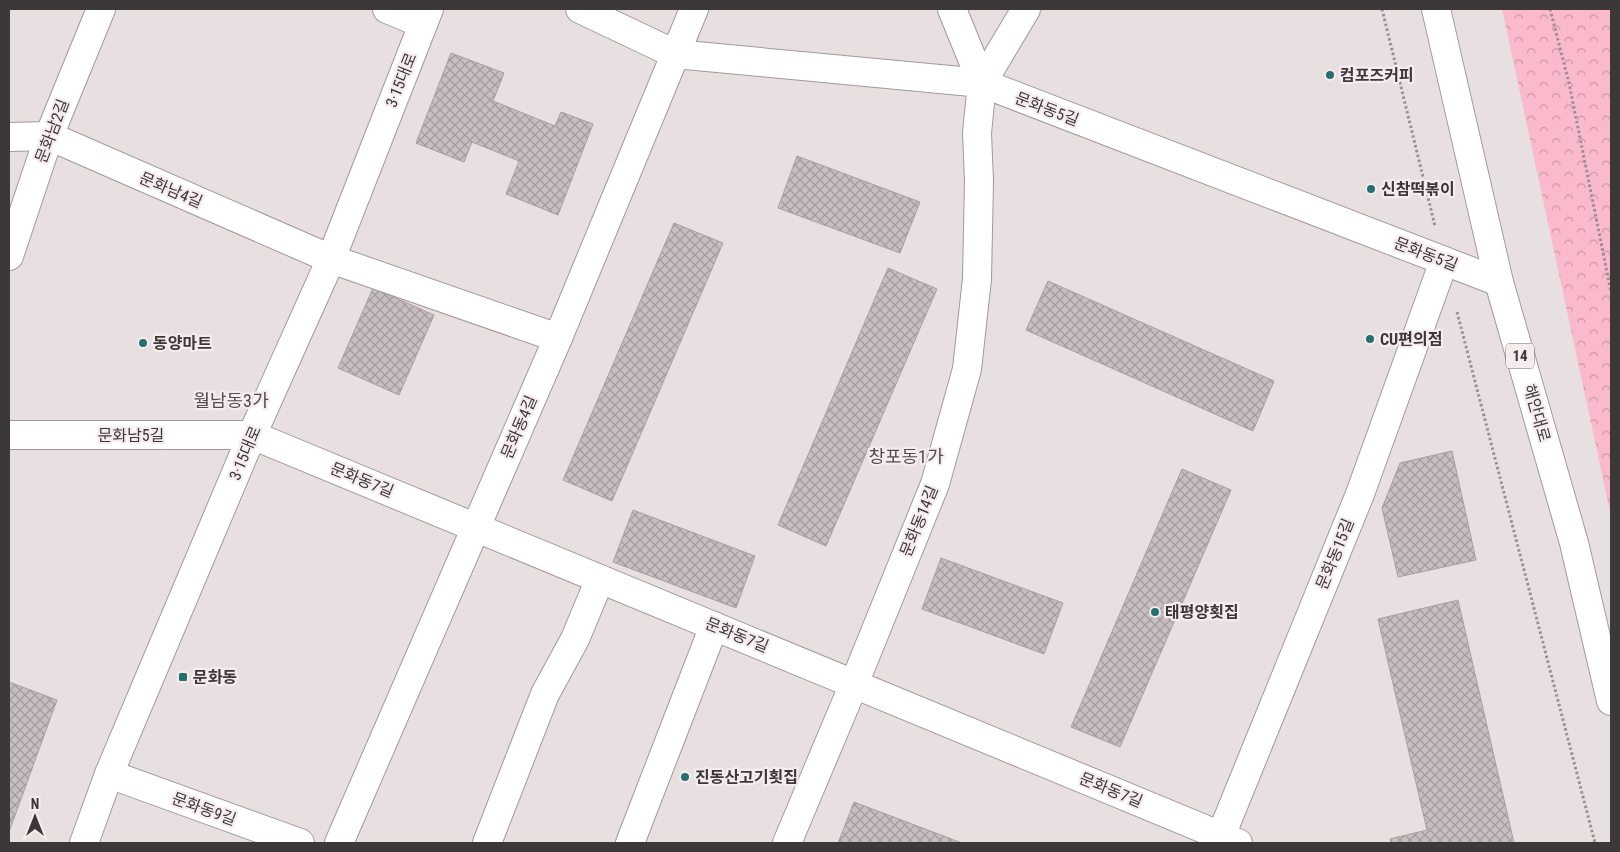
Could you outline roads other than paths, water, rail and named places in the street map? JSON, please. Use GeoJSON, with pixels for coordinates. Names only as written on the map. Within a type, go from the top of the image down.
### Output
{"type":"FeatureCollection","features":[{"type":"Feature","properties":{"kind":"street","name":"문화남2길"},"geometry":{"type":"LineString","coordinates":[[9,256],[49,136],[101,9]]}},
{"type":"Feature","properties":{"kind":"street"},"geometry":{"type":"LineString","coordinates":[[387,9],[427,16]]}},
{"type":"Feature","properties":{"kind":"street","name":"문화동5길"},"geometry":{"type":"LineString","coordinates":[[580,9],[674,54],[982,83],[1499,282]]}},
{"type":"Feature","properties":{"kind":"street","name":"문화동4길"},"geometry":{"type":"LineString","coordinates":[[339,843],[558,338],[694,9]]}},
{"type":"Feature","properties":{"kind":"street"},"geometry":{"type":"LineString","coordinates":[[952,9],[982,83]]}},
{"type":"Feature","properties":{"kind":"street"},"geometry":{"type":"LineString","coordinates":[[982,83],[1026,9]]}},
{"type":"Feature","properties":{"kind":"street","name":"해안대로"},"geometry":{"type":"LineString","coordinates":[[1436,9],[1499,282],[1574,543],[1611,701]]}},
{"type":"Feature","properties":{"kind":"street","name":"3·15대로"},"geometry":{"type":"LineString","coordinates":[[84,843],[109,774],[252,435],[331,259],[427,16]]}},
{"type":"Feature","properties":{"kind":"street","name":"문화동14길"},"geometry":{"type":"LineString","coordinates":[[786,843],[854,684],[935,484],[967,369],[978,279],[979,181],[977,133],[982,83]]}},
{"type":"Feature","properties":{"kind":"street","name":"문화남4길"},"geometry":{"type":"LineString","coordinates":[[9,137],[49,136],[331,259],[558,338]]}},
{"type":"Feature","properties":{"kind":"street","name":"문화동15길"},"geometry":{"type":"LineString","coordinates":[[1225,841],[1360,494],[1444,261]]}},
{"type":"Feature","properties":{"kind":"street","name":"문화남5길"},"geometry":{"type":"LineString","coordinates":[[9,435],[252,435]]}},
{"type":"Feature","properties":{"kind":"street","name":"문화동7길"},"geometry":{"type":"LineString","coordinates":[[252,435],[600,578],[1225,841]]}},
{"type":"Feature","properties":{"kind":"street"},"geometry":{"type":"LineString","coordinates":[[487,843],[545,694],[575,639],[600,578]]}},
{"type":"Feature","properties":{"kind":"street"},"geometry":{"type":"LineString","coordinates":[[630,843],[714,626]]}},
{"type":"Feature","properties":{"kind":"street","name":"문화동9길"},"geometry":{"type":"LineString","coordinates":[[109,774],[300,843]]}},
{"type":"Feature","properties":{"kind":"place","name":"컴포즈커피"},"geometry":{"type":"Point","coordinates":[1330,75]}},
{"type":"Feature","properties":{"kind":"place","name":"신참떡볶이"},"geometry":{"type":"Point","coordinates":[1371,189]}},
{"type":"Feature","properties":{"kind":"place","name":"CU편의점"},"geometry":{"type":"Point","coordinates":[1370,339]}},
{"type":"Feature","properties":{"kind":"place","name":"동양마트"},"geometry":{"type":"Point","coordinates":[143,343]}},
{"type":"Feature","properties":{"kind":"place","name":"태평양횟집"},"geometry":{"type":"Point","coordinates":[1155,612]}},
{"type":"Feature","properties":{"kind":"place","name":"문화동"},"geometry":{"type":"Point","coordinates":[183,677]}},
{"type":"Feature","properties":{"kind":"place","name":"진동산고기횟집"},"geometry":{"type":"Point","coordinates":[685,777]}},
{"type":"Feature","properties":{"kind":"district","name":"월남동3가"},"geometry":{"type":"Point","coordinates":[231,400]}},
{"type":"Feature","properties":{"kind":"district","name":"창포동1가"},"geometry":{"type":"Point","coordinates":[906,456]}}]}
